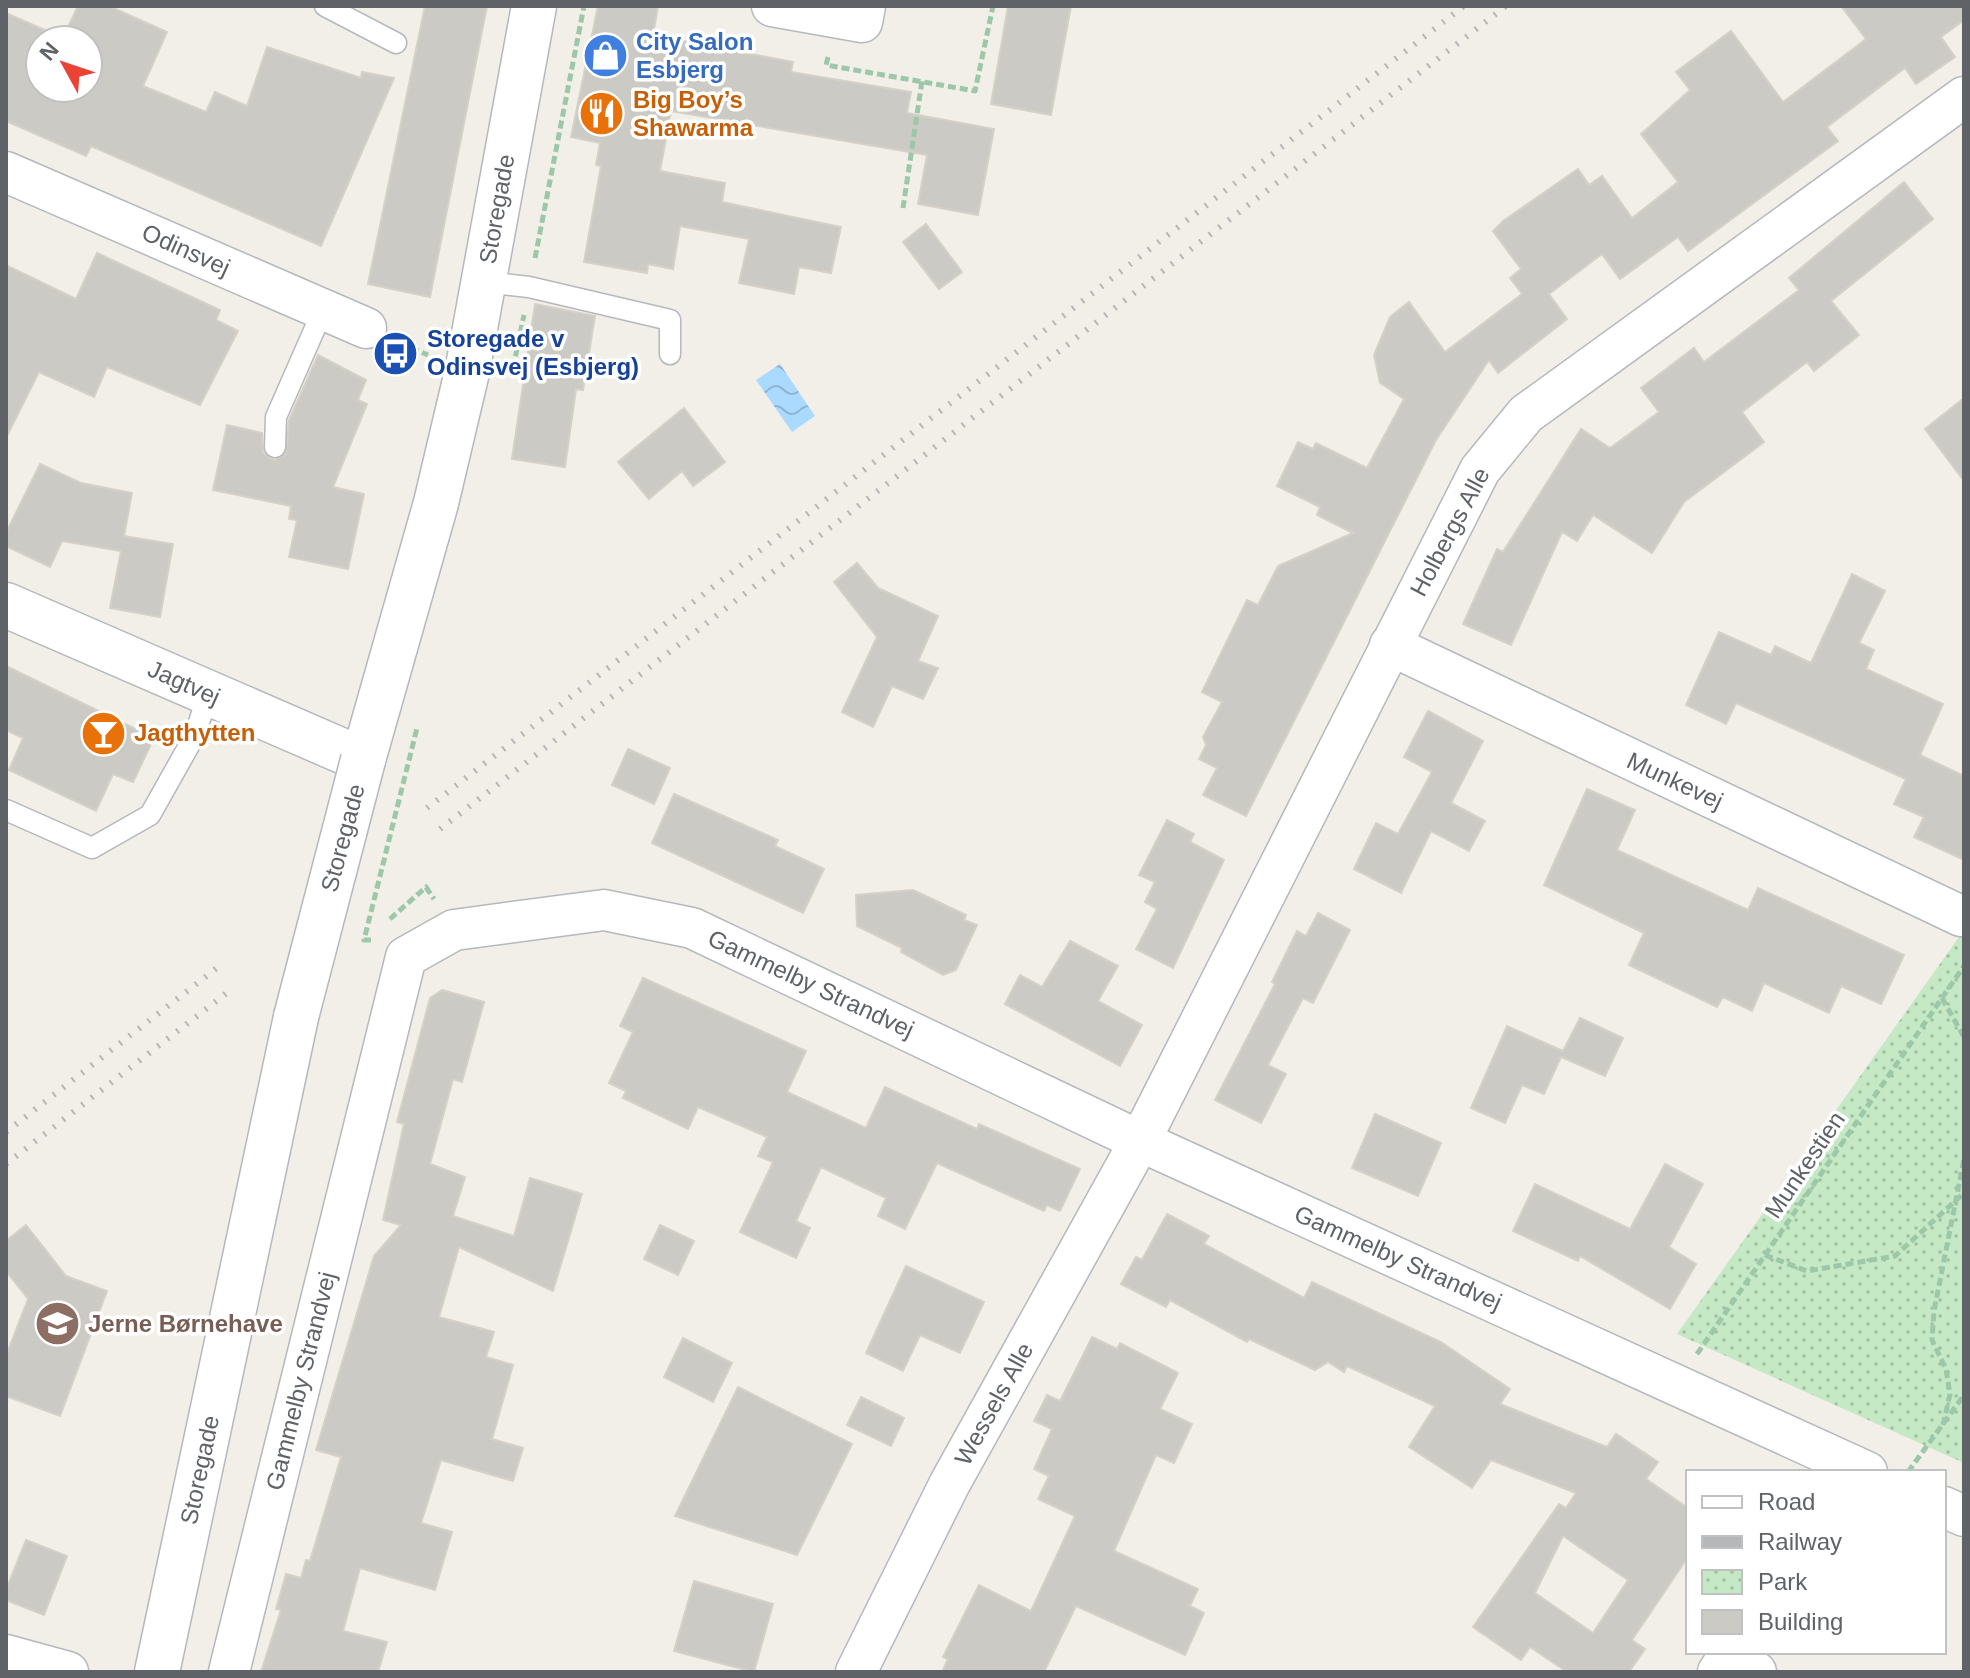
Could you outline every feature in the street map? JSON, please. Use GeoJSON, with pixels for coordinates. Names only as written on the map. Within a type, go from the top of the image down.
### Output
{"type":"FeatureCollection","features":[{"type":"Feature","properties":{"kind":"street","name":"Storegade"},"geometry":{"type":"LineString","coordinates":[[157,1672],[296,1017],[363,760],[436,503],[467,372],[534,6]]}},
{"type":"Feature","properties":{"kind":"street"},"geometry":{"type":"LineString","coordinates":[[772,6],[850,12]]}},
{"type":"Feature","properties":{"kind":"street","name":"Holbergs Alle"},"geometry":{"type":"LineString","coordinates":[[1140,1141],[1480,470],[1526,414],[1964,97]]}},
{"type":"Feature","properties":{"kind":"street","name":"Odinsvej"},"geometry":{"type":"LineString","coordinates":[[6,172],[366,328]]}},
{"type":"Feature","properties":{"kind":"street","name":"Jagtvej"},"geometry":{"type":"LineString","coordinates":[[6,605],[363,760]]}},
{"type":"Feature","properties":{"kind":"street","name":"Munkevej"},"geometry":{"type":"LineString","coordinates":[[1390,645],[1961,916]]}},
{"type":"Feature","properties":{"kind":"street","name":"Gammelby Strandvej"},"geometry":{"type":"LineString","coordinates":[[229,1672],[406,957],[454,930],[604,910],[692,928],[1140,1141],[1863,1470]]}},
{"type":"Feature","properties":{"kind":"street","name":"Wessels Alle"},"geometry":{"type":"LineString","coordinates":[[856,1672],[950,1483],[1140,1141]]}},
{"type":"Feature","properties":{"kind":"street"},"geometry":{"type":"LineString","coordinates":[[6,1655],[68,1672]]}},
{"type":"Feature","properties":{"kind":"street"},"geometry":{"type":"LineString","coordinates":[[1718,1672],[1727,1659],[1756,1672]]}},
{"type":"Feature","properties":{"kind":"lane"},"geometry":{"type":"LineString","coordinates":[[325,6],[396,43]]}},
{"type":"Feature","properties":{"kind":"lane"},"geometry":{"type":"LineString","coordinates":[[484,282],[529,287],[670,320],[670,354]]}},
{"type":"Feature","properties":{"kind":"lane"},"geometry":{"type":"LineString","coordinates":[[275,447],[276,417],[323,310]]}},
{"type":"Feature","properties":{"kind":"lane"},"geometry":{"type":"LineString","coordinates":[[6,810],[92,848],[150,815],[195,735],[208,694]]}},
{"type":"Feature","properties":{"kind":"path"},"geometry":{"type":"LineString","coordinates":[[850,12],[826,65],[975,91],[993,6]]}},
{"type":"Feature","properties":{"kind":"path"},"geometry":{"type":"LineString","coordinates":[[903,208],[922,81]]}},
{"type":"Feature","properties":{"kind":"path"},"geometry":{"type":"LineString","coordinates":[[366,328],[467,372]]}},
{"type":"Feature","properties":{"kind":"path","name":"Munkestien"},"geometry":{"type":"LineString","coordinates":[[1676,1385],[1964,966]]}},
{"type":"Feature","properties":{"kind":"path"},"geometry":{"type":"LineString","coordinates":[[1942,998],[1964,1037]]}},
{"type":"Feature","properties":{"kind":"path"},"geometry":{"type":"LineString","coordinates":[[1943,1425],[1950,1394],[1946,1369],[1932,1340],[1934,1311],[1964,1159]]}},
{"type":"Feature","properties":{"kind":"path"},"geometry":{"type":"LineString","coordinates":[[1765,1255],[1807,1271],[1895,1256],[1964,1193]]}},
{"type":"Feature","properties":{"kind":"path"},"geometry":{"type":"LineString","coordinates":[[1909,1470],[1964,1395]]}},
{"type":"Feature","properties":{"kind":"green space"},"geometry":{"type":"Polygon","coordinates":[[[1964,930],[1964,1463],[1677,1334],[1964,930]]]}},
{"type":"Feature","properties":{"kind":"water"},"geometry":{"type":"Polygon","coordinates":[[[780,364],[815,416],[792,432],[756,380],[780,364]]]}},
{"type":"Feature","properties":{"kind":"building"},"geometry":{"type":"Polygon","coordinates":[[[78,6],[109,6],[167,32],[143,86],[206,112],[215,92],[247,106],[267,47],[361,78],[362,72],[394,78],[321,246],[91,146],[86,156],[6,121],[6,13],[31,24],[24,24],[24,104],[104,104],[104,24],[70,24],[78,6]]]}},
{"type":"Feature","properties":{"kind":"building"},"geometry":{"type":"Polygon","coordinates":[[[425,6],[487,6],[430,297],[368,284],[425,6]]]}},
{"type":"Feature","properties":{"kind":"building"},"geometry":{"type":"Polygon","coordinates":[[[598,6],[658,6],[653,35],[793,62],[791,72],[911,92],[907,113],[994,129],[978,215],[918,204],[927,155],[671,111],[660,171],[725,183],[722,202],[841,227],[831,273],[799,267],[794,294],[739,283],[749,239],[680,226],[673,269],[648,264],[647,273],[584,262],[601,166],[596,165],[600,143],[571,137],[598,6]]]}},
{"type":"Feature","properties":{"kind":"building"},"geometry":{"type":"Polygon","coordinates":[[[1008,6],[1071,6],[1051,115],[991,104],[1008,6]]]}},
{"type":"Feature","properties":{"kind":"building"},"geometry":{"type":"Polygon","coordinates":[[[1841,6],[1964,6],[1964,20],[1941,37],[1955,57],[1916,84],[1905,68],[1827,127],[1838,141],[1688,251],[1678,237],[1620,279],[1602,254],[1549,294],[1567,319],[1498,373],[1489,360],[1436,440],[1246,816],[1203,795],[1217,768],[1199,759],[1206,745],[1203,737],[1222,702],[1202,692],[1247,600],[1258,605],[1278,566],[1353,533],[1317,515],[1320,507],[1277,486],[1298,442],[1313,449],[1316,443],[1367,468],[1404,399],[1380,383],[1374,355],[1390,317],[1409,302],[1445,352],[1522,294],[1510,278],[1521,269],[1493,231],[1503,221],[1578,169],[1589,185],[1602,176],[1632,218],[1678,182],[1641,134],[1690,90],[1676,72],[1731,31],[1783,102],[1866,39],[1841,6]]]}},
{"type":"Feature","properties":{"kind":"building"},"geometry":{"type":"Polygon","coordinates":[[[1904,182],[1933,219],[1831,301],[1859,335],[1814,371],[1807,362],[1742,412],[1764,442],[1684,502],[1652,553],[1593,515],[1577,541],[1562,532],[1511,645],[1463,624],[1497,549],[1503,552],[1581,429],[1610,448],[1659,412],[1641,388],[1694,348],[1704,362],[1799,290],[1789,278],[1904,182]]]}},
{"type":"Feature","properties":{"kind":"building"},"geometry":{"type":"Polygon","coordinates":[[[926,224],[962,272],[939,289],[903,242],[926,224]]]}},
{"type":"Feature","properties":{"kind":"building"},"geometry":{"type":"Polygon","coordinates":[[[97,253],[220,310],[216,320],[238,331],[200,405],[107,367],[94,397],[39,372],[6,438],[6,265],[76,299],[97,253]]]}},
{"type":"Feature","properties":{"kind":"building"},"geometry":{"type":"Polygon","coordinates":[[[535,304],[595,316],[583,390],[576,389],[565,467],[512,459],[535,304]]]}},
{"type":"Feature","properties":{"kind":"building"},"geometry":{"type":"Polygon","coordinates":[[[318,355],[366,380],[358,400],[367,404],[333,487],[364,494],[348,569],[289,557],[297,520],[289,519],[291,506],[213,490],[227,425],[262,433],[263,452],[269,458],[275,460],[286,454],[289,420],[318,355]]]}},
{"type":"Feature","properties":{"kind":"building"},"geometry":{"type":"Polygon","coordinates":[[[1964,398],[1964,481],[1925,429],[1964,398]]]}},
{"type":"Feature","properties":{"kind":"building"},"geometry":{"type":"Polygon","coordinates":[[[684,408],[725,462],[693,486],[682,471],[649,499],[618,462],[684,408]]]}},
{"type":"Feature","properties":{"kind":"building"},"geometry":{"type":"Polygon","coordinates":[[[40,464],[81,483],[132,493],[124,536],[173,544],[160,617],[110,608],[121,551],[62,541],[50,567],[6,546],[6,533],[40,464]]]}},
{"type":"Feature","properties":{"kind":"building"},"geometry":{"type":"Polygon","coordinates":[[[857,563],[878,588],[938,616],[918,661],[938,668],[923,699],[892,686],[873,727],[842,712],[877,637],[834,582],[857,563]]]}},
{"type":"Feature","properties":{"kind":"building"},"geometry":{"type":"Polygon","coordinates":[[[1852,574],[1885,591],[1859,643],[1874,650],[1866,669],[1943,704],[1920,755],[1964,776],[1964,860],[1914,837],[1924,817],[1894,804],[1906,779],[1736,703],[1726,724],[1686,705],[1719,632],[1771,655],[1775,646],[1811,663],[1852,574]]]}},
{"type":"Feature","properties":{"kind":"building"},"geometry":{"type":"Polygon","coordinates":[[[6,666],[154,738],[133,782],[113,774],[96,811],[9,770],[23,738],[6,730],[6,666]]]}},
{"type":"Feature","properties":{"kind":"building"},"geometry":{"type":"Polygon","coordinates":[[[1428,711],[1483,741],[1451,803],[1485,821],[1469,851],[1431,831],[1401,893],[1354,869],[1376,823],[1398,834],[1432,772],[1404,757],[1428,711]]]}},
{"type":"Feature","properties":{"kind":"building"},"geometry":{"type":"Polygon","coordinates":[[[628,749],[670,768],[654,804],[612,785],[628,749]]]}},
{"type":"Feature","properties":{"kind":"building"},"geometry":{"type":"Polygon","coordinates":[[[1587,789],[1635,810],[1617,850],[1748,910],[1758,888],[1904,955],[1881,1004],[1841,986],[1829,1013],[1764,983],[1752,1011],[1723,997],[1717,1007],[1629,965],[1644,933],[1544,885],[1587,789]]]}},
{"type":"Feature","properties":{"kind":"building"},"geometry":{"type":"Polygon","coordinates":[[[674,794],[778,840],[775,846],[824,869],[803,913],[652,843],[674,794]]]}},
{"type":"Feature","properties":{"kind":"building"},"geometry":{"type":"Polygon","coordinates":[[[1167,820],[1194,834],[1190,842],[1224,860],[1173,968],[1136,949],[1157,909],[1145,902],[1155,882],[1139,875],[1167,820]]]}},
{"type":"Feature","properties":{"kind":"building"},"geometry":{"type":"Polygon","coordinates":[[[913,890],[966,915],[964,920],[977,925],[956,970],[943,975],[901,952],[902,948],[857,926],[856,895],[913,890]]]}},
{"type":"Feature","properties":{"kind":"building"},"geometry":{"type":"Polygon","coordinates":[[[1318,913],[1350,930],[1313,1003],[1303,998],[1268,1065],[1286,1074],[1261,1123],[1215,1100],[1275,984],[1272,982],[1297,931],[1306,936],[1318,913]]]}},
{"type":"Feature","properties":{"kind":"building"},"geometry":{"type":"Polygon","coordinates":[[[1070,941],[1118,966],[1098,1001],[1142,1025],[1120,1066],[1005,1004],[1020,975],[1042,987],[1070,941]]]}},
{"type":"Feature","properties":{"kind":"building"},"geometry":{"type":"Polygon","coordinates":[[[643,978],[806,1051],[787,1092],[866,1128],[885,1087],[977,1129],[979,1124],[1080,1169],[1060,1211],[1047,1205],[1044,1211],[937,1163],[905,1229],[878,1216],[886,1198],[821,1167],[796,1221],[810,1228],[796,1258],[740,1232],[773,1162],[758,1156],[767,1137],[698,1107],[688,1129],[623,1098],[626,1091],[609,1083],[633,1032],[620,1026],[643,978]]]}},
{"type":"Feature","properties":{"kind":"building"},"geometry":{"type":"Polygon","coordinates":[[[442,990],[484,1002],[462,1082],[453,1079],[430,1164],[465,1177],[453,1216],[514,1236],[530,1178],[582,1194],[553,1291],[459,1247],[439,1317],[494,1332],[486,1357],[513,1365],[492,1439],[523,1448],[513,1481],[441,1460],[421,1523],[452,1532],[435,1590],[360,1568],[343,1631],[387,1642],[378,1672],[261,1672],[281,1610],[276,1609],[286,1574],[301,1578],[306,1560],[310,1561],[341,1457],[316,1450],[374,1256],[401,1225],[383,1220],[404,1124],[397,1122],[430,998],[442,990]]]}},
{"type":"Feature","properties":{"kind":"building"},"geometry":{"type":"Polygon","coordinates":[[[1580,1018],[1623,1038],[1605,1076],[1561,1057],[1544,1094],[1522,1085],[1505,1123],[1471,1108],[1507,1026],[1563,1051],[1580,1018]]]}},
{"type":"Feature","properties":{"kind":"building"},"geometry":{"type":"Polygon","coordinates":[[[1375,1114],[1441,1143],[1418,1196],[1352,1168],[1375,1114]]]}},
{"type":"Feature","properties":{"kind":"building"},"geometry":{"type":"Polygon","coordinates":[[[1665,1164],[1703,1184],[1669,1247],[1696,1264],[1670,1309],[1580,1256],[1578,1261],[1513,1231],[1535,1184],[1630,1229],[1665,1164]]]}},
{"type":"Feature","properties":{"kind":"building"},"geometry":{"type":"Polygon","coordinates":[[[1167,1214],[1209,1236],[1204,1244],[1304,1298],[1312,1282],[1441,1342],[1510,1389],[1500,1404],[1607,1447],[1616,1434],[1658,1462],[1646,1479],[1686,1507],[1686,1560],[1632,1640],[1645,1649],[1629,1672],[1567,1672],[1530,1647],[1521,1660],[1473,1627],[1559,1504],[1566,1508],[1576,1493],[1491,1460],[1472,1488],[1409,1447],[1435,1406],[1347,1366],[1344,1372],[1328,1362],[1315,1370],[1249,1339],[1247,1342],[1170,1300],[1166,1307],[1121,1284],[1136,1257],[1142,1260],[1167,1214]],[[1563,1536],[1535,1593],[1593,1633],[1628,1580],[1563,1536]]]}},
{"type":"Feature","properties":{"kind":"building","name":"Jerne Børnehave"},"geometry":{"type":"Polygon","coordinates":[[[26,1225],[66,1276],[107,1291],[60,1416],[6,1396],[6,1356],[28,1299],[6,1271],[6,1241],[26,1225]]]}},
{"type":"Feature","properties":{"kind":"building"},"geometry":{"type":"Polygon","coordinates":[[[660,1225],[694,1241],[678,1275],[644,1259],[660,1225]]]}},
{"type":"Feature","properties":{"kind":"building"},"geometry":{"type":"Polygon","coordinates":[[[906,1266],[984,1302],[960,1353],[920,1335],[903,1371],[866,1353],[906,1266]]]}},
{"type":"Feature","properties":{"kind":"building"},"geometry":{"type":"Polygon","coordinates":[[[1092,1337],[1117,1349],[1120,1343],[1178,1373],[1160,1409],[1192,1424],[1174,1463],[1156,1455],[1114,1551],[1198,1589],[1190,1606],[1204,1613],[1185,1655],[1076,1606],[1044,1672],[942,1672],[948,1659],[943,1657],[979,1585],[1031,1611],[1075,1516],[1038,1499],[1049,1476],[1034,1469],[1052,1429],[1034,1421],[1047,1395],[1060,1401],[1092,1337]]]}},
{"type":"Feature","properties":{"kind":"building"},"geometry":{"type":"Polygon","coordinates":[[[683,1338],[732,1363],[713,1402],[664,1377],[683,1338]]]}},
{"type":"Feature","properties":{"kind":"building"},"geometry":{"type":"Polygon","coordinates":[[[738,1387],[852,1444],[797,1555],[675,1516],[738,1387]]]}},
{"type":"Feature","properties":{"kind":"building"},"geometry":{"type":"Polygon","coordinates":[[[861,1397],[904,1418],[891,1446],[847,1425],[861,1397]]]}},
{"type":"Feature","properties":{"kind":"building"},"geometry":{"type":"Polygon","coordinates":[[[26,1540],[67,1556],[44,1615],[6,1600],[6,1590],[26,1540]]]}},
{"type":"Feature","properties":{"kind":"building"},"geometry":{"type":"Polygon","coordinates":[[[694,1581],[773,1604],[754,1672],[674,1651],[694,1581]]]}},
{"type":"Feature","properties":{"kind":"railway"},"geometry":{"type":"LineString","coordinates":[[427,808],[1464,6]]}},
{"type":"Feature","properties":{"kind":"railway"},"geometry":{"type":"LineString","coordinates":[[440,829],[1506,6]]}},
{"type":"Feature","properties":{"kind":"railway"},"geometry":{"type":"LineString","coordinates":[[6,1132],[222,964]]}},
{"type":"Feature","properties":{"kind":"railway"},"geometry":{"type":"LineString","coordinates":[[6,1164],[228,992]]}},
{"type":"Feature","properties":{"kind":"place","name":"City Salon Esbjerg"},"geometry":{"type":"Point","coordinates":[605,56]}},
{"type":"Feature","properties":{"kind":"place","name":"Big Boy’s Shawarma"},"geometry":{"type":"Point","coordinates":[602,114]}},
{"type":"Feature","properties":{"kind":"place","name":"Storegade v Odinsvej (Esbjerg)"},"geometry":{"type":"Point","coordinates":[396,353]}},
{"type":"Feature","properties":{"kind":"place","name":"Jagthytten"},"geometry":{"type":"Point","coordinates":[103,733]}},
{"type":"Feature","properties":{"kind":"place","name":"Jerne Børnehave"},"geometry":{"type":"Point","coordinates":[57,1324]}}]}
